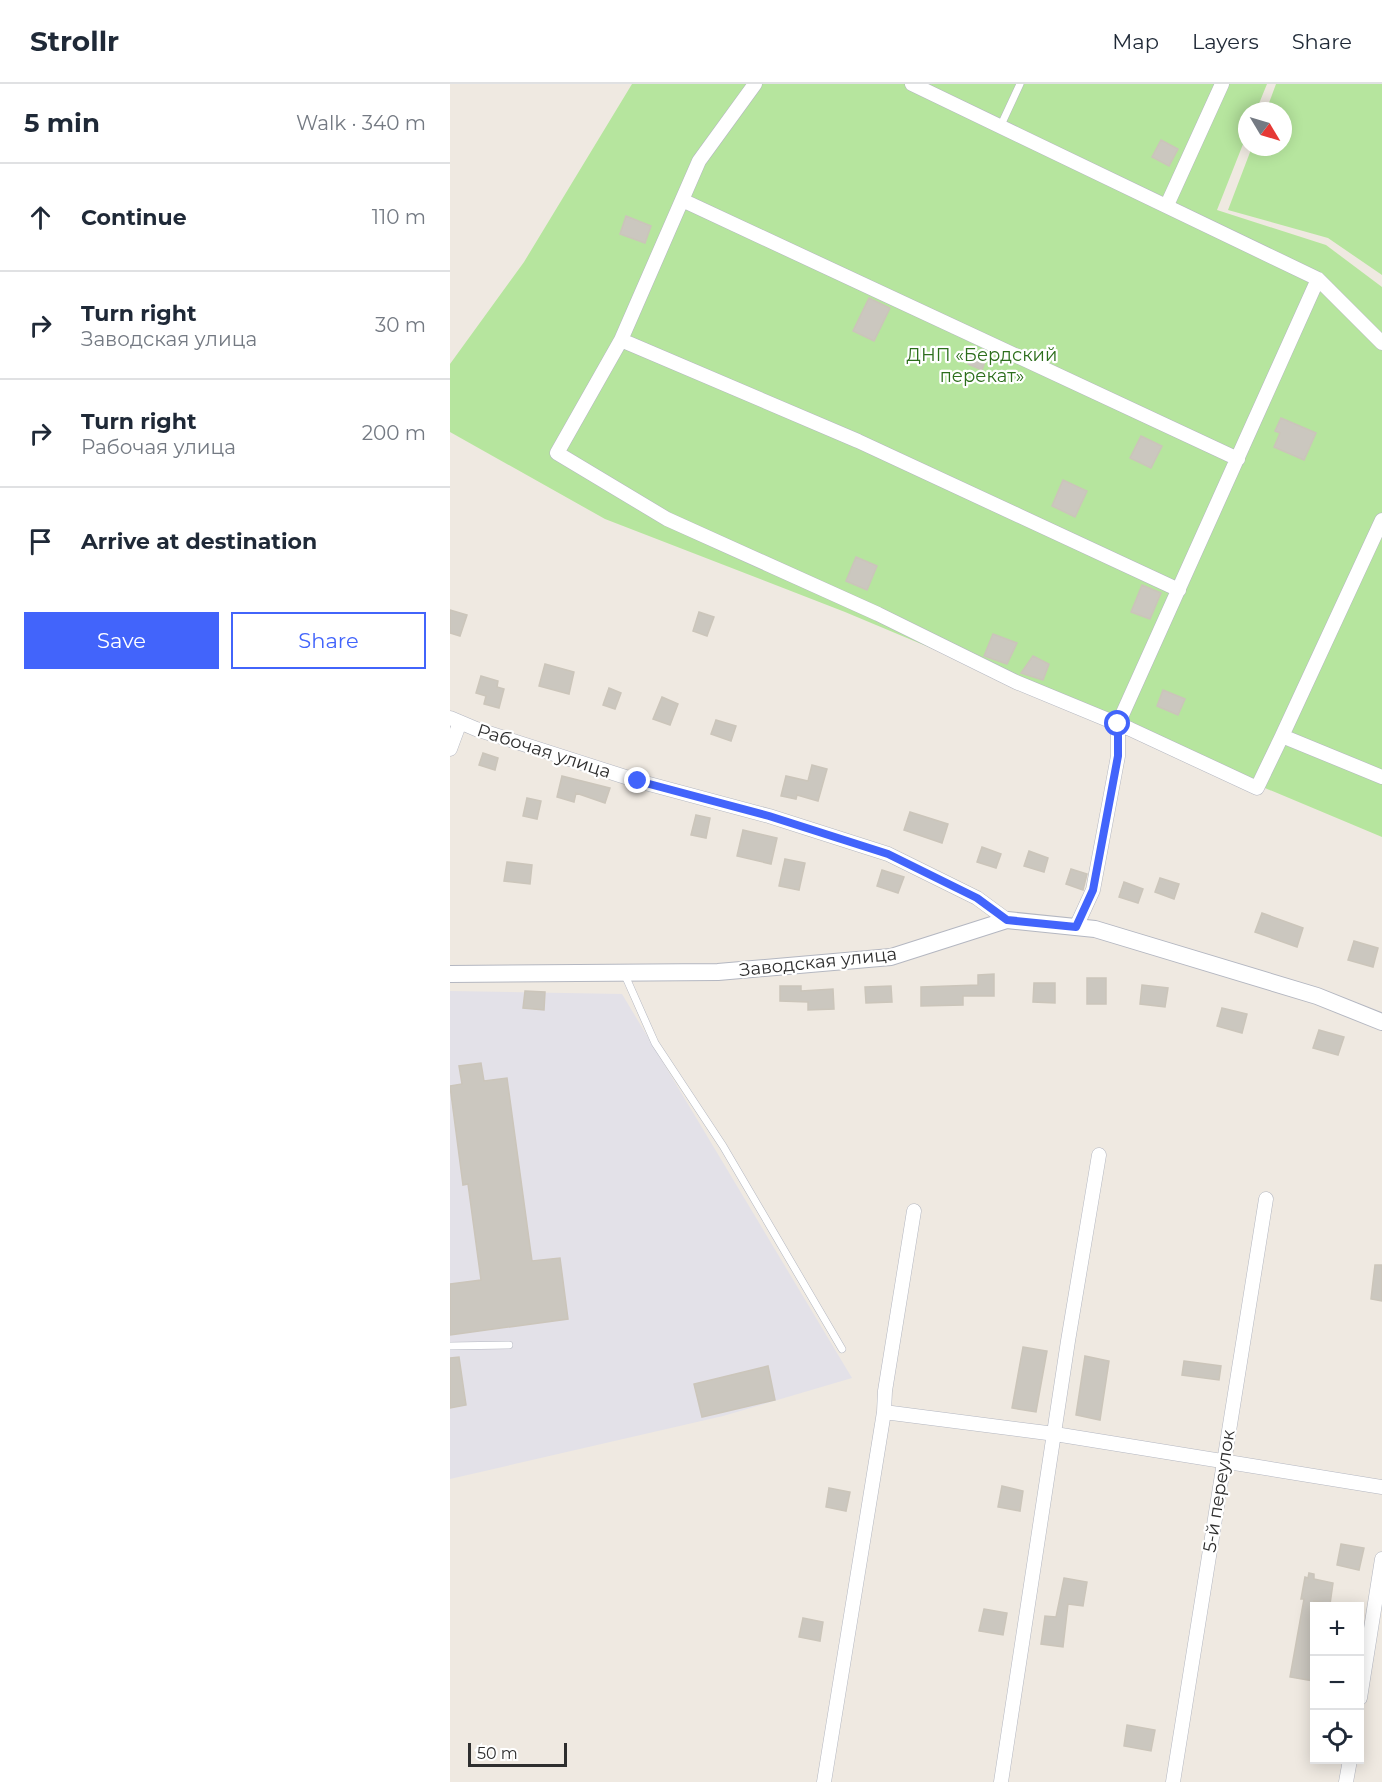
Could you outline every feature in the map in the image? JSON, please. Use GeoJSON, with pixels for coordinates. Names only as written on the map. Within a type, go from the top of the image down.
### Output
{"type":"FeatureCollection","features":[{"type":"Feature","properties":{"kind":"street"},"geometry":{"type":"LineString","coordinates":[[755,84],[699,160],[621,340],[557,453],[667,519],[878,614],[1016,682],[1118,724],[1257,788],[1382,520]]}},
{"type":"Feature","properties":{"kind":"street"},"geometry":{"type":"LineString","coordinates":[[912,84],[1318,279],[1382,344]]}},
{"type":"Feature","properties":{"kind":"street"},"geometry":{"type":"LineString","coordinates":[[1167,205],[1222,84]]}},
{"type":"Feature","properties":{"kind":"street"},"geometry":{"type":"LineString","coordinates":[[682,200],[1238,459]]}},
{"type":"Feature","properties":{"kind":"street"},"geometry":{"type":"LineString","coordinates":[[1076,927],[1093,890],[1118,756],[1118,724],[1318,279]]}},
{"type":"Feature","properties":{"kind":"street"},"geometry":{"type":"LineString","coordinates":[[621,340],[858,441],[1179,590]]}},
{"type":"Feature","properties":{"kind":"street"},"geometry":{"type":"LineString","coordinates":[[450,749],[455,720]]}},
{"type":"Feature","properties":{"kind":"street","name":"Рабочая улица"},"geometry":{"type":"LineString","coordinates":[[455,720],[476,729],[638,781],[769,816],[888,854],[977,898],[1007,920]]}},
{"type":"Feature","properties":{"kind":"street"},"geometry":{"type":"LineString","coordinates":[[1282,736],[1382,777]]}},
{"type":"Feature","properties":{"kind":"street","name":"Заводская улица"},"geometry":{"type":"LineString","coordinates":[[450,974],[718,972],[891,957],[1007,920],[1095,929],[1317,996],[1382,1022]]}},
{"type":"Feature","properties":{"kind":"street"},"geometry":{"type":"LineString","coordinates":[[1001,1782],[1068,1341],[1099,1155]]}},
{"type":"Feature","properties":{"kind":"street","name":"5-й переулок"},"geometry":{"type":"LineString","coordinates":[[1173,1782],[1266,1199]]}},
{"type":"Feature","properties":{"kind":"street"},"geometry":{"type":"LineString","coordinates":[[824,1782],[914,1211]]}},
{"type":"Feature","properties":{"kind":"street"},"geometry":{"type":"LineString","coordinates":[[884,1412],[1054,1434],[1382,1487]]}},
{"type":"Feature","properties":{"kind":"street"},"geometry":{"type":"LineString","coordinates":[[1364,1668],[1382,1559]]}},
{"type":"Feature","properties":{"kind":"street"},"geometry":{"type":"LineString","coordinates":[[1346,1782],[1349,1764]]}},
{"type":"Feature","properties":{"kind":"lane"},"geometry":{"type":"LineString","coordinates":[[1001,125],[1020,84]]}},
{"type":"Feature","properties":{"kind":"lane"},"geometry":{"type":"LineString","coordinates":[[624,973],[655,1043],[723,1146],[842,1349]]}},
{"type":"Feature","properties":{"kind":"lane"},"geometry":{"type":"LineString","coordinates":[[450,1346],[509,1345]]}},
{"type":"Feature","properties":{"kind":"shaded area"},"geometry":{"type":"Polygon","coordinates":[[[450,991],[622,994],[852,1378],[723,1416],[450,1479],[450,991]]]}},
{"type":"Feature","properties":{"kind":"green space","name":"ДНП «Бердский перекат»"},"geometry":{"type":"Polygon","coordinates":[[[632,84],[1267,84],[1260,102],[1238,102],[1238,156],[1217,210],[1326,245],[1382,287],[1382,837],[845,612],[605,519],[450,432],[450,364],[524,262],[632,84]]]}},
{"type":"Feature","properties":{"kind":"green space"},"geometry":{"type":"Polygon","coordinates":[[[1276,84],[1382,84],[1382,275],[1328,238],[1228,210],[1249,156],[1292,156],[1292,102],[1269,102],[1276,84]]]}},
{"type":"Feature","properties":{"kind":"building"},"geometry":{"type":"Polygon","coordinates":[[[1161,140],[1178,149],[1169,166],[1152,157],[1161,140]]]}},
{"type":"Feature","properties":{"kind":"building"},"geometry":{"type":"Polygon","coordinates":[[[626,216],[651,226],[645,243],[620,234],[626,216]]]}},
{"type":"Feature","properties":{"kind":"building"},"geometry":{"type":"Polygon","coordinates":[[[869,298],[890,308],[874,341],[853,331],[869,298]]]}},
{"type":"Feature","properties":{"kind":"building"},"geometry":{"type":"Polygon","coordinates":[[[972,353],[986,359],[982,370],[968,364],[972,353]]]}},
{"type":"Feature","properties":{"kind":"building"},"geometry":{"type":"Polygon","coordinates":[[[1281,418],[1316,433],[1304,460],[1274,447],[1280,433],[1275,431],[1281,418]]]}},
{"type":"Feature","properties":{"kind":"building"},"geometry":{"type":"Polygon","coordinates":[[[1141,436],[1162,446],[1151,468],[1130,458],[1141,436]]]}},
{"type":"Feature","properties":{"kind":"building"},"geometry":{"type":"Polygon","coordinates":[[[1063,480],[1087,491],[1075,517],[1052,506],[1063,480]]]}},
{"type":"Feature","properties":{"kind":"building"},"geometry":{"type":"Polygon","coordinates":[[[856,557],[877,566],[867,590],[846,581],[856,557]]]}},
{"type":"Feature","properties":{"kind":"building"},"geometry":{"type":"Polygon","coordinates":[[[1142,585],[1161,593],[1150,619],[1131,612],[1142,585]]]}},
{"type":"Feature","properties":{"kind":"building"},"geometry":{"type":"Polygon","coordinates":[[[450,610],[467,615],[460,636],[450,633],[450,610]]]}},
{"type":"Feature","properties":{"kind":"building"},"geometry":{"type":"Polygon","coordinates":[[[699,612],[714,617],[707,636],[693,631],[699,612]]]}},
{"type":"Feature","properties":{"kind":"building"},"geometry":{"type":"Polygon","coordinates":[[[993,634],[1017,643],[1007,664],[984,656],[993,634]]]}},
{"type":"Feature","properties":{"kind":"building"},"geometry":{"type":"Polygon","coordinates":[[[1033,656],[1049,664],[1043,680],[1021,673],[1033,656]]]}},
{"type":"Feature","properties":{"kind":"building"},"geometry":{"type":"Polygon","coordinates":[[[545,664],[574,672],[569,694],[539,686],[545,664]]]}},
{"type":"Feature","properties":{"kind":"building"},"geometry":{"type":"Polygon","coordinates":[[[481,676],[498,681],[497,687],[504,689],[499,708],[484,704],[486,696],[476,693],[481,676]]]}},
{"type":"Feature","properties":{"kind":"building"},"geometry":{"type":"Polygon","coordinates":[[[609,688],[621,693],[615,709],[603,705],[609,688]]]}},
{"type":"Feature","properties":{"kind":"building"},"geometry":{"type":"Polygon","coordinates":[[[1163,690],[1185,699],[1178,715],[1157,706],[1163,690]]]}},
{"type":"Feature","properties":{"kind":"building"},"geometry":{"type":"Polygon","coordinates":[[[662,697],[678,704],[670,725],[653,719],[662,697]]]}},
{"type":"Feature","properties":{"kind":"building"},"geometry":{"type":"Polygon","coordinates":[[[716,720],[736,726],[731,741],[711,734],[716,720]]]}},
{"type":"Feature","properties":{"kind":"building"},"geometry":{"type":"Polygon","coordinates":[[[483,753],[498,758],[495,770],[479,765],[483,753]]]}},
{"type":"Feature","properties":{"kind":"building"},"geometry":{"type":"Polygon","coordinates":[[[812,765],[827,769],[818,801],[797,795],[796,799],[781,796],[786,776],[808,781],[812,765]]]}},
{"type":"Feature","properties":{"kind":"building"},"geometry":{"type":"Polygon","coordinates":[[[562,776],[610,788],[605,803],[576,793],[574,802],[557,797],[562,776]]]}},
{"type":"Feature","properties":{"kind":"building"},"geometry":{"type":"Polygon","coordinates":[[[527,798],[541,801],[537,819],[523,816],[527,798]]]}},
{"type":"Feature","properties":{"kind":"building"},"geometry":{"type":"Polygon","coordinates":[[[910,812],[948,824],[942,843],[904,830],[910,812]]]}},
{"type":"Feature","properties":{"kind":"building"},"geometry":{"type":"Polygon","coordinates":[[[696,815],[710,818],[706,838],[691,835],[696,815]]]}},
{"type":"Feature","properties":{"kind":"building"},"geometry":{"type":"Polygon","coordinates":[[[743,830],[777,838],[771,864],[737,856],[743,830]]]}},
{"type":"Feature","properties":{"kind":"building"},"geometry":{"type":"Polygon","coordinates":[[[982,847],[1001,854],[996,868],[977,862],[982,847]]]}},
{"type":"Feature","properties":{"kind":"building"},"geometry":{"type":"Polygon","coordinates":[[[1029,851],[1048,858],[1044,872],[1024,866],[1029,851]]]}},
{"type":"Feature","properties":{"kind":"building"},"geometry":{"type":"Polygon","coordinates":[[[785,859],[805,863],[799,890],[779,886],[785,859]]]}},
{"type":"Feature","properties":{"kind":"building"},"geometry":{"type":"Polygon","coordinates":[[[507,862],[532,865],[530,884],[504,881],[507,862]]]}},
{"type":"Feature","properties":{"kind":"building"},"geometry":{"type":"Polygon","coordinates":[[[1071,869],[1087,874],[1083,890],[1066,884],[1071,869]]]}},
{"type":"Feature","properties":{"kind":"building"},"geometry":{"type":"Polygon","coordinates":[[[882,870],[904,877],[898,893],[877,886],[882,870]]]}},
{"type":"Feature","properties":{"kind":"building"},"geometry":{"type":"Polygon","coordinates":[[[1160,878],[1179,884],[1174,899],[1155,892],[1160,878]]]}},
{"type":"Feature","properties":{"kind":"building"},"geometry":{"type":"Polygon","coordinates":[[[1124,882],[1143,889],[1138,903],[1119,897],[1124,882]]]}},
{"type":"Feature","properties":{"kind":"building"},"geometry":{"type":"Polygon","coordinates":[[[1262,913],[1303,928],[1297,947],[1255,932],[1262,913]]]}},
{"type":"Feature","properties":{"kind":"building"},"geometry":{"type":"Polygon","coordinates":[[[1354,941],[1378,948],[1373,967],[1348,960],[1354,941]]]}},
{"type":"Feature","properties":{"kind":"building"},"geometry":{"type":"Polygon","coordinates":[[[994,974],[994,996],[963,996],[963,1005],[921,1006],[921,987],[978,985],[978,975],[994,974]]]}},
{"type":"Feature","properties":{"kind":"building"},"geometry":{"type":"Polygon","coordinates":[[[1087,978],[1106,978],[1106,1004],[1087,1004],[1087,978]]]}},
{"type":"Feature","properties":{"kind":"building"},"geometry":{"type":"Polygon","coordinates":[[[1034,983],[1055,983],[1055,1003],[1033,1002],[1034,983]]]}},
{"type":"Feature","properties":{"kind":"building"},"geometry":{"type":"Polygon","coordinates":[[[1142,985],[1168,988],[1165,1007],[1140,1004],[1142,985]]]}},
{"type":"Feature","properties":{"kind":"building"},"geometry":{"type":"Polygon","coordinates":[[[780,986],[801,986],[801,991],[833,989],[834,1009],[808,1010],[808,1002],[780,1001],[780,986]]]}},
{"type":"Feature","properties":{"kind":"building"},"geometry":{"type":"Polygon","coordinates":[[[891,986],[892,1002],[866,1003],[865,987],[891,986]]]}},
{"type":"Feature","properties":{"kind":"building"},"geometry":{"type":"Polygon","coordinates":[[[525,991],[545,992],[544,1010],[523,1008],[525,991]]]}},
{"type":"Feature","properties":{"kind":"building"},"geometry":{"type":"Polygon","coordinates":[[[1222,1008],[1247,1014],[1242,1033],[1217,1026],[1222,1008]]]}},
{"type":"Feature","properties":{"kind":"building"},"geometry":{"type":"Polygon","coordinates":[[[1319,1030],[1344,1037],[1338,1055],[1313,1048],[1319,1030]]]}},
{"type":"Feature","properties":{"kind":"building"},"geometry":{"type":"Polygon","coordinates":[[[481,1063],[484,1081],[507,1078],[532,1261],[560,1258],[568,1319],[450,1335],[450,1284],[481,1280],[468,1184],[463,1185],[450,1086],[462,1084],[459,1066],[481,1063]]]}},
{"type":"Feature","properties":{"kind":"building"},"geometry":{"type":"Polygon","coordinates":[[[1375,1265],[1382,1265],[1382,1301],[1371,1299],[1375,1265]]]}},
{"type":"Feature","properties":{"kind":"building"},"geometry":{"type":"Polygon","coordinates":[[[1023,1347],[1047,1351],[1036,1412],[1012,1408],[1023,1347]]]}},
{"type":"Feature","properties":{"kind":"building"},"geometry":{"type":"Polygon","coordinates":[[[1085,1356],[1109,1361],[1100,1420],[1076,1415],[1085,1356]]]}},
{"type":"Feature","properties":{"kind":"building"},"geometry":{"type":"Polygon","coordinates":[[[459,1357],[466,1405],[450,1408],[450,1358],[459,1357]]]}},
{"type":"Feature","properties":{"kind":"building"},"geometry":{"type":"Polygon","coordinates":[[[1184,1361],[1221,1366],[1219,1380],[1182,1375],[1184,1361]]]}},
{"type":"Feature","properties":{"kind":"building"},"geometry":{"type":"Polygon","coordinates":[[[768,1366],[775,1400],[702,1417],[694,1384],[768,1366]]]}},
{"type":"Feature","properties":{"kind":"building"},"geometry":{"type":"Polygon","coordinates":[[[1002,1486],[1023,1491],[1020,1511],[998,1507],[1002,1486]]]}},
{"type":"Feature","properties":{"kind":"building"},"geometry":{"type":"Polygon","coordinates":[[[829,1488],[850,1492],[846,1511],[826,1507],[829,1488]]]}},
{"type":"Feature","properties":{"kind":"building"},"geometry":{"type":"Polygon","coordinates":[[[1341,1544],[1364,1548],[1359,1570],[1337,1565],[1341,1544]]]}},
{"type":"Feature","properties":{"kind":"building"},"geometry":{"type":"Polygon","coordinates":[[[1309,1573],[1314,1574],[1314,1579],[1333,1583],[1330,1602],[1310,1602],[1310,1680],[1290,1677],[1304,1599],[1301,1599],[1305,1577],[1308,1578],[1309,1573]]]}},
{"type":"Feature","properties":{"kind":"building"},"geometry":{"type":"Polygon","coordinates":[[[1064,1578],[1087,1582],[1083,1606],[1068,1604],[1063,1647],[1041,1644],[1045,1616],[1056,1617],[1064,1578]]]}},
{"type":"Feature","properties":{"kind":"building"},"geometry":{"type":"Polygon","coordinates":[[[984,1609],[1007,1613],[1003,1635],[979,1631],[984,1609]]]}},
{"type":"Feature","properties":{"kind":"building"},"geometry":{"type":"Polygon","coordinates":[[[803,1618],[823,1622],[820,1641],[799,1637],[803,1618]]]}},
{"type":"Feature","properties":{"kind":"building"},"geometry":{"type":"Polygon","coordinates":[[[1127,1725],[1155,1730],[1151,1751],[1124,1746],[1127,1725]]]}},
{"type":"Feature","properties":{"kind":"route"},"geometry":{"type":"LineString","coordinates":[[638,781],[769,816],[888,854],[977,898],[1007,920],[1076,927],[1093,890],[1118,756],[1118,724]]}}]}
